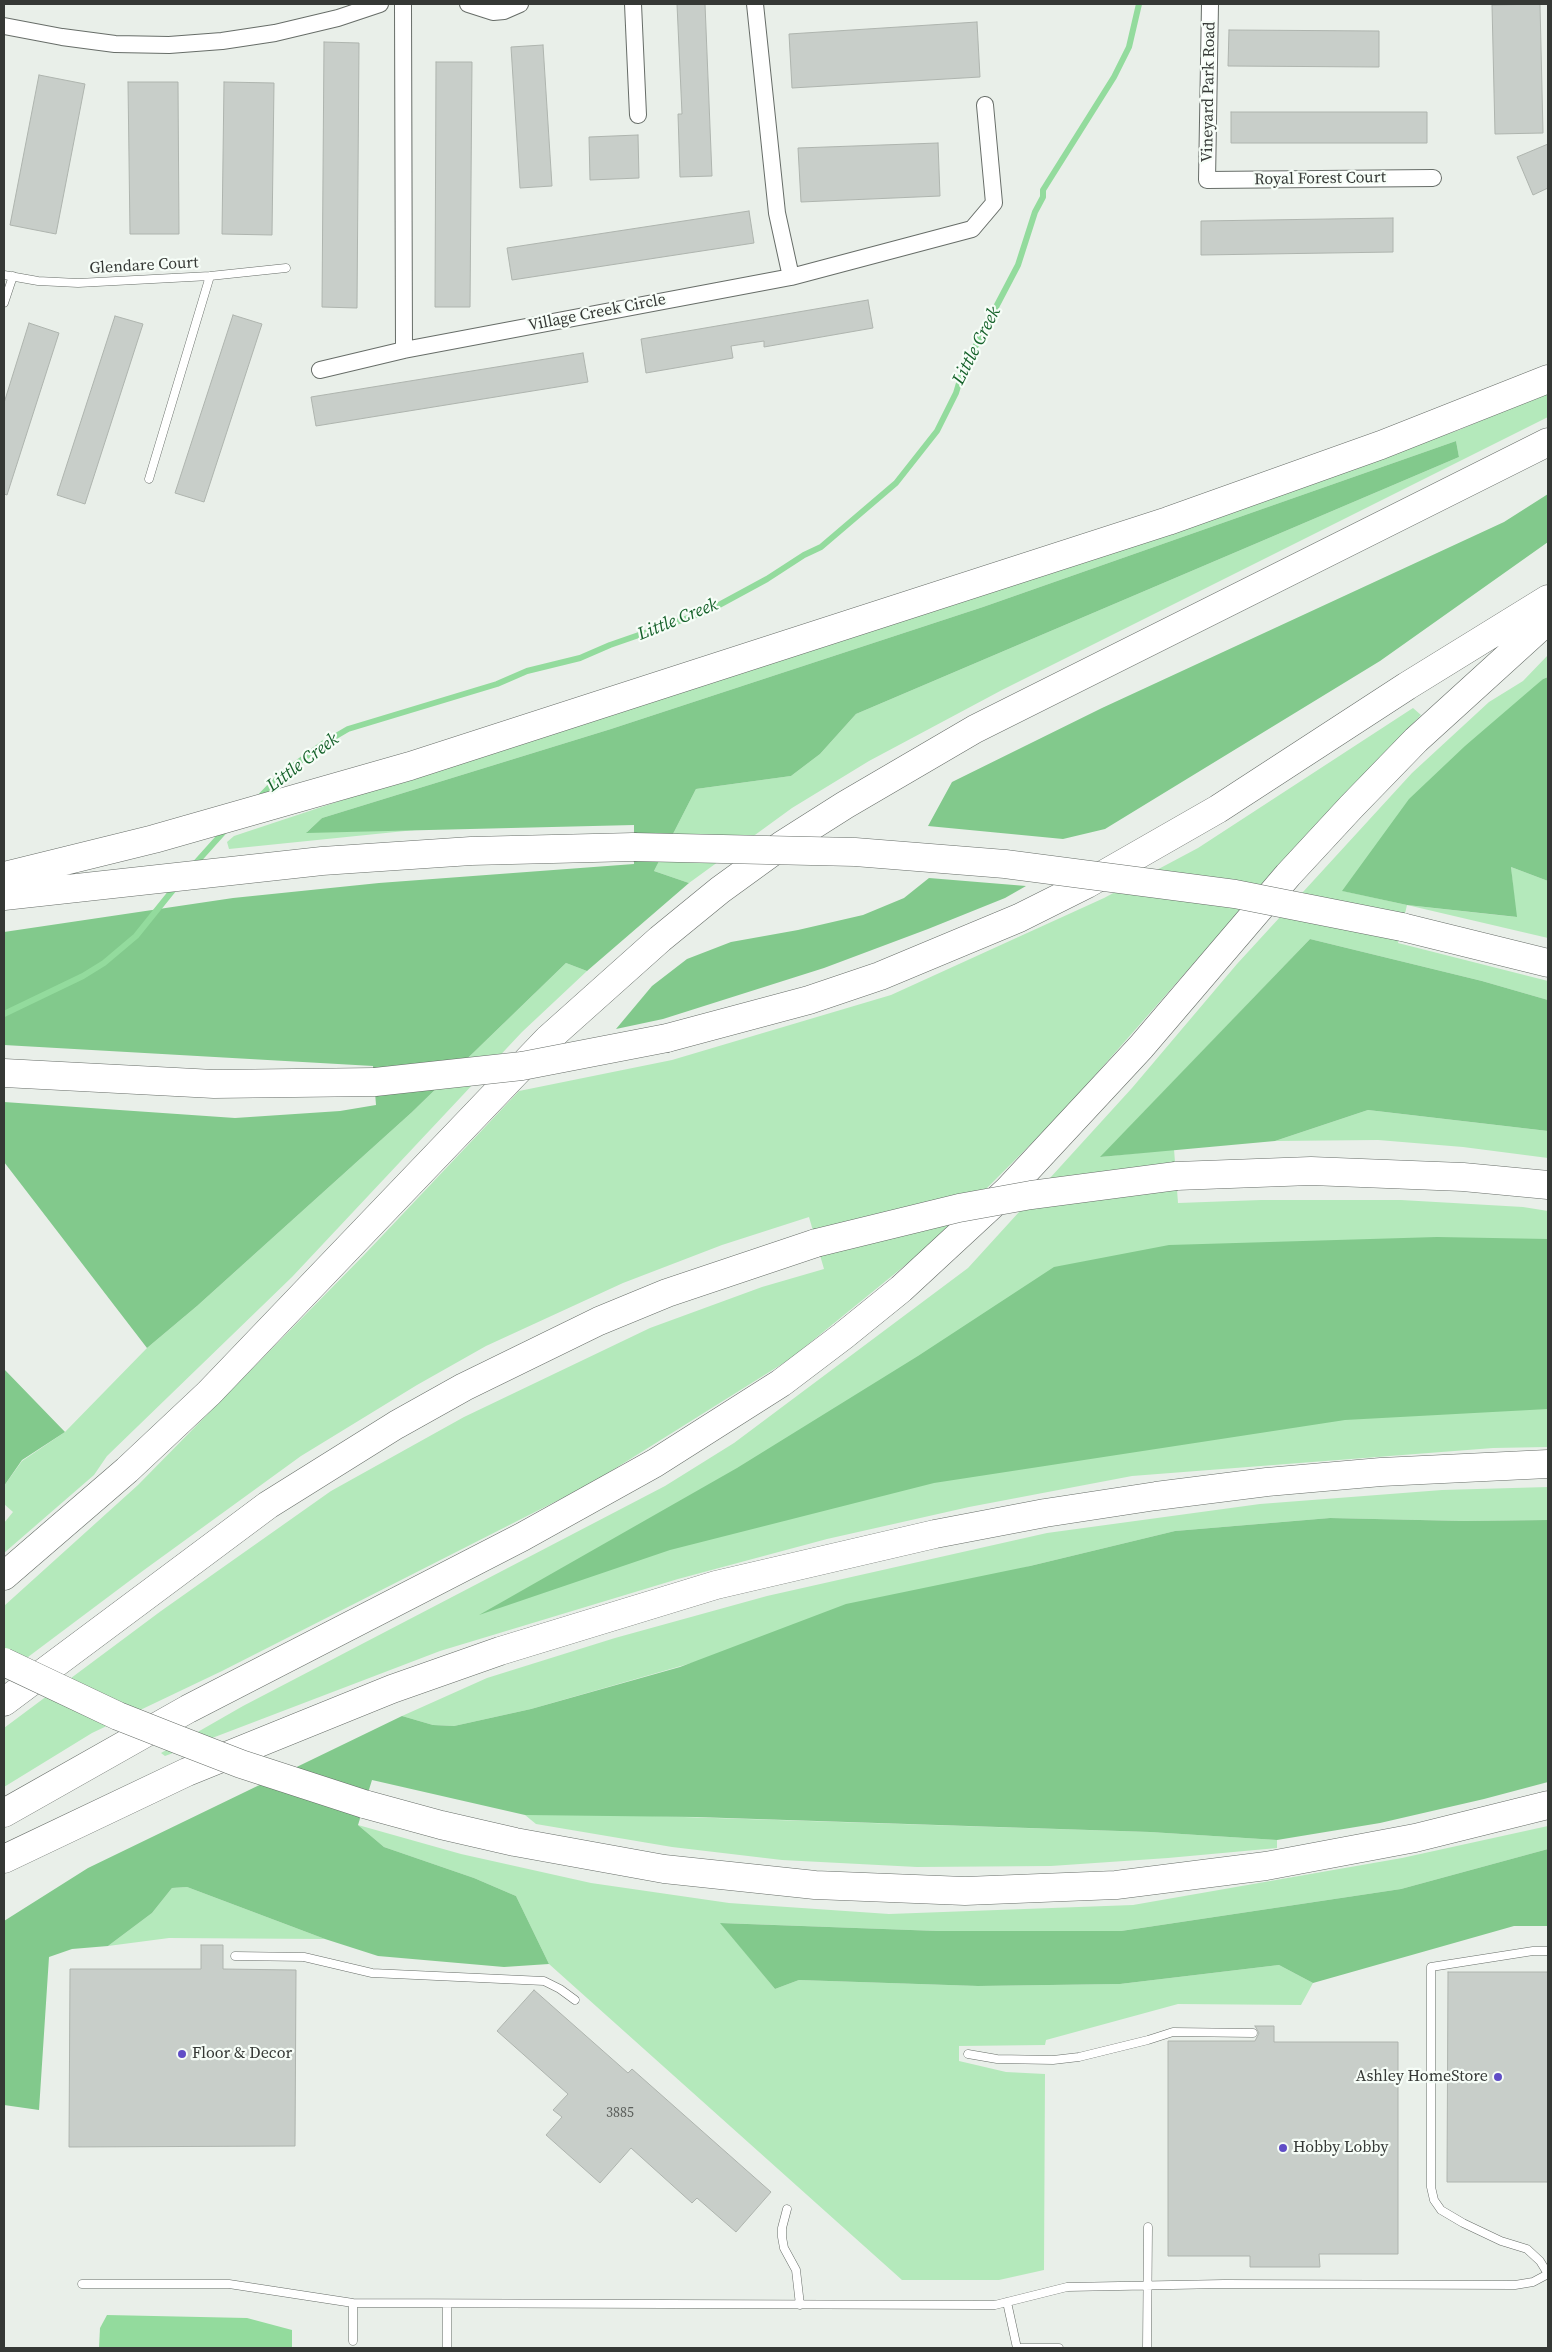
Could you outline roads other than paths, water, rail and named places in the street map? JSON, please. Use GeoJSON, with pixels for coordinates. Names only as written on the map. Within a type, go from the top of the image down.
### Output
{"type":"FeatureCollection","features":[{"type":"Feature","properties":{"kind":"highway"},"geometry":{"type":"LineString","coordinates":[[4,876],[164,837],[419,763],[1168,521],[1381,445],[1548,379]]}},
{"type":"Feature","properties":{"kind":"highway"},"geometry":{"type":"LineString","coordinates":[[4,1576],[126,1470],[209,1393],[548,1039],[660,939],[743,874],[845,805],[975,729],[1548,442]]}},
{"type":"Feature","properties":{"kind":"highway"},"geometry":{"type":"LineString","coordinates":[[4,1073],[214,1084],[375,1082],[522,1066],[666,1038],[809,1000],[880,976],[1010,922],[1088,884],[1218,810],[1407,686],[1548,599]]}},
{"type":"Feature","properties":{"kind":"highway"},"geometry":{"type":"LineString","coordinates":[[4,1813],[188,1709],[522,1537],[647,1468],[781,1383],[843,1336],[901,1289],[1008,1190],[1141,1048],[1282,882],[1350,807],[1416,740],[1548,620]]}},
{"type":"Feature","properties":{"kind":"highway"},"geometry":{"type":"LineString","coordinates":[[4,896],[246,868],[369,857],[471,851],[634,847],[855,852],[1006,864],[1235,894],[1402,927],[1548,963]]}},
{"type":"Feature","properties":{"kind":"highway"},"geometry":{"type":"LineString","coordinates":[[4,1702],[268,1505],[396,1424],[514,1362],[599,1321],[667,1293],[816,1243],[968,1206],[1067,1189],[1176,1176],[1311,1171],[1463,1177],[1548,1185]]}},
{"type":"Feature","properties":{"kind":"highway"},"geometry":{"type":"LineString","coordinates":[[4,1860],[187,1772],[374,1696],[500,1651],[716,1585],[935,1534],[1045,1513],[1156,1496],[1267,1482],[1381,1472],[1548,1464]]}},
{"type":"Feature","properties":{"kind":"highway"},"geometry":{"type":"LineString","coordinates":[[4,1662],[84,1700],[179,1740],[240,1764],[364,1804],[441,1825],[515,1842],[664,1869],[815,1885],[965,1891],[1116,1884],[1266,1866],[1415,1838],[1548,1805]]}},
{"type":"Feature","properties":{"kind":"street"},"geometry":{"type":"LineString","coordinates":[[4,26],[62,38],[115,44],[178,44],[222,41],[275,33],[338,18],[380,4]]}},
{"type":"Feature","properties":{"kind":"street"},"geometry":{"type":"LineString","coordinates":[[403,4],[404,350]]}},
{"type":"Feature","properties":{"kind":"street"},"geometry":{"type":"LineString","coordinates":[[468,4],[493,12],[504,11],[520,4]]}},
{"type":"Feature","properties":{"kind":"street"},"geometry":{"type":"LineString","coordinates":[[633,4],[638,114]]}},
{"type":"Feature","properties":{"kind":"street"},"geometry":{"type":"LineString","coordinates":[[755,4],[777,213],[791,276]]}},
{"type":"Feature","properties":{"kind":"street","name":"Vineyard Park Road"},"geometry":{"type":"LineString","coordinates":[[1207,180],[1210,4]]}},
{"type":"Feature","properties":{"kind":"street","name":"Village Creek Circle"},"geometry":{"type":"LineString","coordinates":[[320,370],[404,350],[791,276],[972,229],[994,203],[986,105]]}},
{"type":"Feature","properties":{"kind":"street","name":"Royal Forest Court"},"geometry":{"type":"LineString","coordinates":[[1207,180],[1432,178]]}},
{"type":"Feature","properties":{"kind":"lane","name":"Glendare Court"},"geometry":{"type":"LineString","coordinates":[[4,275],[38,281],[78,283],[210,276],[286,268]]}},
{"type":"Feature","properties":{"kind":"lane"},"geometry":{"type":"LineString","coordinates":[[4,303],[13,276]]}},
{"type":"Feature","properties":{"kind":"lane"},"geometry":{"type":"LineString","coordinates":[[148,479],[210,276]]}},
{"type":"Feature","properties":{"kind":"lane"},"geometry":{"type":"LineString","coordinates":[[82,2284],[229,2284],[353,2303],[981,2305],[1007,2302],[1067,2287],[1148,2284],[1514,2285],[1534,2282],[1548,2274],[1540,2261],[1527,2249],[1502,2241],[1463,2223],[1441,2210],[1434,2200],[1431,2187],[1431,1967],[1533,1951],[1548,1951]]}},
{"type":"Feature","properties":{"kind":"lane"},"geometry":{"type":"LineString","coordinates":[[235,1956],[304,1958],[372,1973],[544,1981],[560,1989],[575,2000]]}},
{"type":"Feature","properties":{"kind":"lane"},"geometry":{"type":"LineString","coordinates":[[968,2054],[997,2059],[1053,2060],[1079,2057],[1172,2032],[1253,2033]]}},
{"type":"Feature","properties":{"kind":"lane"},"geometry":{"type":"LineString","coordinates":[[788,2209],[782,2228],[782,2237],[784,2248],[796,2270],[800,2305]]}},
{"type":"Feature","properties":{"kind":"lane"},"geometry":{"type":"LineString","coordinates":[[1148,2227],[1148,2348]]}},
{"type":"Feature","properties":{"kind":"lane"},"geometry":{"type":"LineString","coordinates":[[1007,2302],[1017,2348],[1059,2348]]}},
{"type":"Feature","properties":{"kind":"lane"},"geometry":{"type":"LineString","coordinates":[[353,2303],[353,2341]]}},
{"type":"Feature","properties":{"kind":"lane"},"geometry":{"type":"LineString","coordinates":[[447,2304],[447,2348]]}},
{"type":"Feature","properties":{"kind":"waterway","name":"Little Creek"},"geometry":{"type":"LineString","coordinates":[[257,800],[279,777],[324,743],[348,729],[497,684],[527,671],[580,658],[610,645],[708,611],[821,547],[896,483],[937,431],[956,393],[963,370],[1018,265],[1035,212],[1043,197],[1043,190],[1114,77],[1129,47],[1139,4]]}},
{"type":"Feature","properties":{"kind":"waterway","name":"Little Creek"},"geometry":{"type":"LineString","coordinates":[[193,866],[228,827]]}},
{"type":"Feature","properties":{"kind":"waterway","name":"Little Creek"},"geometry":{"type":"LineString","coordinates":[[4,1014],[83,976],[104,963],[136,936],[177,885]]}},
{"type":"Feature","properties":{"kind":"place","name":"Floor & Decor"},"geometry":{"type":"Point","coordinates":[182,2054]}},
{"type":"Feature","properties":{"kind":"place","name":"Ashley HomeStore"},"geometry":{"type":"Point","coordinates":[1498,2077]}},
{"type":"Feature","properties":{"kind":"place","name":"Hobby Lobby"},"geometry":{"type":"Point","coordinates":[1283,2148]}}]}
